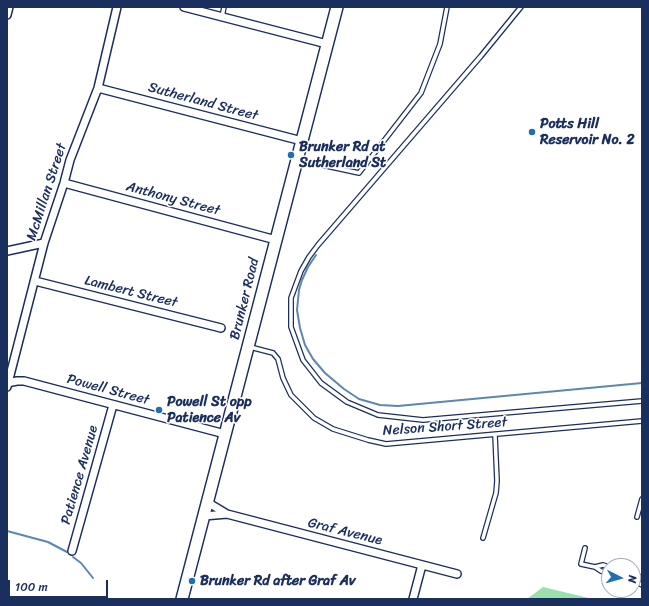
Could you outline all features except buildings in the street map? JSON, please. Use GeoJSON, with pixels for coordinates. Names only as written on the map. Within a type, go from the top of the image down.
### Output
{"type":"FeatureCollection","features":[{"type":"Feature","properties":{"kind":"main road","name":"Brunker Road"},"geometry":{"type":"LineString","coordinates":[[182,599],[337,7]]}},
{"type":"Feature","properties":{"kind":"street"},"geometry":{"type":"LineString","coordinates":[[7,15],[9,7]]}},
{"type":"Feature","properties":{"kind":"street","name":"McMillan Street"},"geometry":{"type":"LineString","coordinates":[[7,384],[44,243],[70,160],[98,88],[117,7]]}},
{"type":"Feature","properties":{"kind":"street"},"geometry":{"type":"LineString","coordinates":[[184,7],[327,44]]}},
{"type":"Feature","properties":{"kind":"street","name":"Sutherland Street"},"geometry":{"type":"LineString","coordinates":[[98,88],[302,141]]}},
{"type":"Feature","properties":{"kind":"street","name":"Anthony Street"},"geometry":{"type":"LineString","coordinates":[[64,183],[276,240]]}},
{"type":"Feature","properties":{"kind":"street"},"geometry":{"type":"LineString","coordinates":[[7,251],[44,243]]}},
{"type":"Feature","properties":{"kind":"street","name":"Lambert Street"},"geometry":{"type":"LineString","coordinates":[[35,281],[220,328]]}},
{"type":"Feature","properties":{"kind":"street","name":"Powell Street"},"geometry":{"type":"LineString","coordinates":[[7,384],[17,381],[24,381],[225,434]]}},
{"type":"Feature","properties":{"kind":"street","name":"Patience Avenue"},"geometry":{"type":"LineString","coordinates":[[72,551],[113,405]]}},
{"type":"Feature","properties":{"kind":"street","name":"Graf Avenue"},"geometry":{"type":"LineString","coordinates":[[207,502],[227,514],[457,574]]}},
{"type":"Feature","properties":{"kind":"street","name":"Graf Avenue"},"geometry":{"type":"LineString","coordinates":[[204,516],[227,514]]}},
{"type":"Feature","properties":{"kind":"street"},"geometry":{"type":"LineString","coordinates":[[413,599],[422,565]]}},
{"type":"Feature","properties":{"kind":"lane"},"geometry":{"type":"LineString","coordinates":[[222,17],[224,7]]}},
{"type":"Feature","properties":{"kind":"lane"},"geometry":{"type":"LineString","coordinates":[[297,159],[359,174],[421,93],[440,44],[447,7]]}},
{"type":"Feature","properties":{"kind":"lane"},"geometry":{"type":"LineString","coordinates":[[521,7],[309,257],[301,271],[291,298],[290,327],[303,360],[321,383],[347,402],[378,415],[423,420],[642,401]]}},
{"type":"Feature","properties":{"kind":"lane","name":"Nelson Short Street"},"geometry":{"type":"LineString","coordinates":[[249,346],[273,353],[278,359],[283,378],[291,395],[314,418],[333,429],[386,444],[642,421]]}},
{"type":"Feature","properties":{"kind":"lane"},"geometry":{"type":"LineString","coordinates":[[483,538],[496,493],[496,435]]}},
{"type":"Feature","properties":{"kind":"lane"},"geometry":{"type":"LineString","coordinates":[[637,517],[642,499]]}},
{"type":"Feature","properties":{"kind":"lane"},"geometry":{"type":"LineString","coordinates":[[585,548],[581,564],[595,567],[601,571]]}},
{"type":"Feature","properties":{"kind":"lane"},"geometry":{"type":"LineString","coordinates":[[595,567],[601,566]]}},
{"type":"Feature","properties":{"kind":"green space"},"geometry":{"type":"Polygon","coordinates":[[[543,587],[593,599],[527,599],[543,587]]]}},
{"type":"Feature","properties":{"kind":"waterway"},"geometry":{"type":"LineString","coordinates":[[316,255],[308,267],[299,290],[297,310],[305,345],[313,359],[325,373],[359,399],[380,405],[398,406],[642,383]]}},
{"type":"Feature","properties":{"kind":"waterway"},"geometry":{"type":"LineString","coordinates":[[7,531],[48,542],[67,552]]}},
{"type":"Feature","properties":{"kind":"waterway"},"geometry":{"type":"LineString","coordinates":[[73,557],[81,563],[93,578]]}},
{"type":"Feature","properties":{"kind":"place","name":"Potts Hill Reservoir No. 2"},"geometry":{"type":"Point","coordinates":[532,132]}},
{"type":"Feature","properties":{"kind":"place","name":"Brunker Rd at Sutherland St"},"geometry":{"type":"Point","coordinates":[291,155]}},
{"type":"Feature","properties":{"kind":"place","name":"Powell St opp Patience Av"},"geometry":{"type":"Point","coordinates":[159,410]}},
{"type":"Feature","properties":{"kind":"place","name":"Brunker Rd after Graf Av"},"geometry":{"type":"Point","coordinates":[192,581]}}]}
